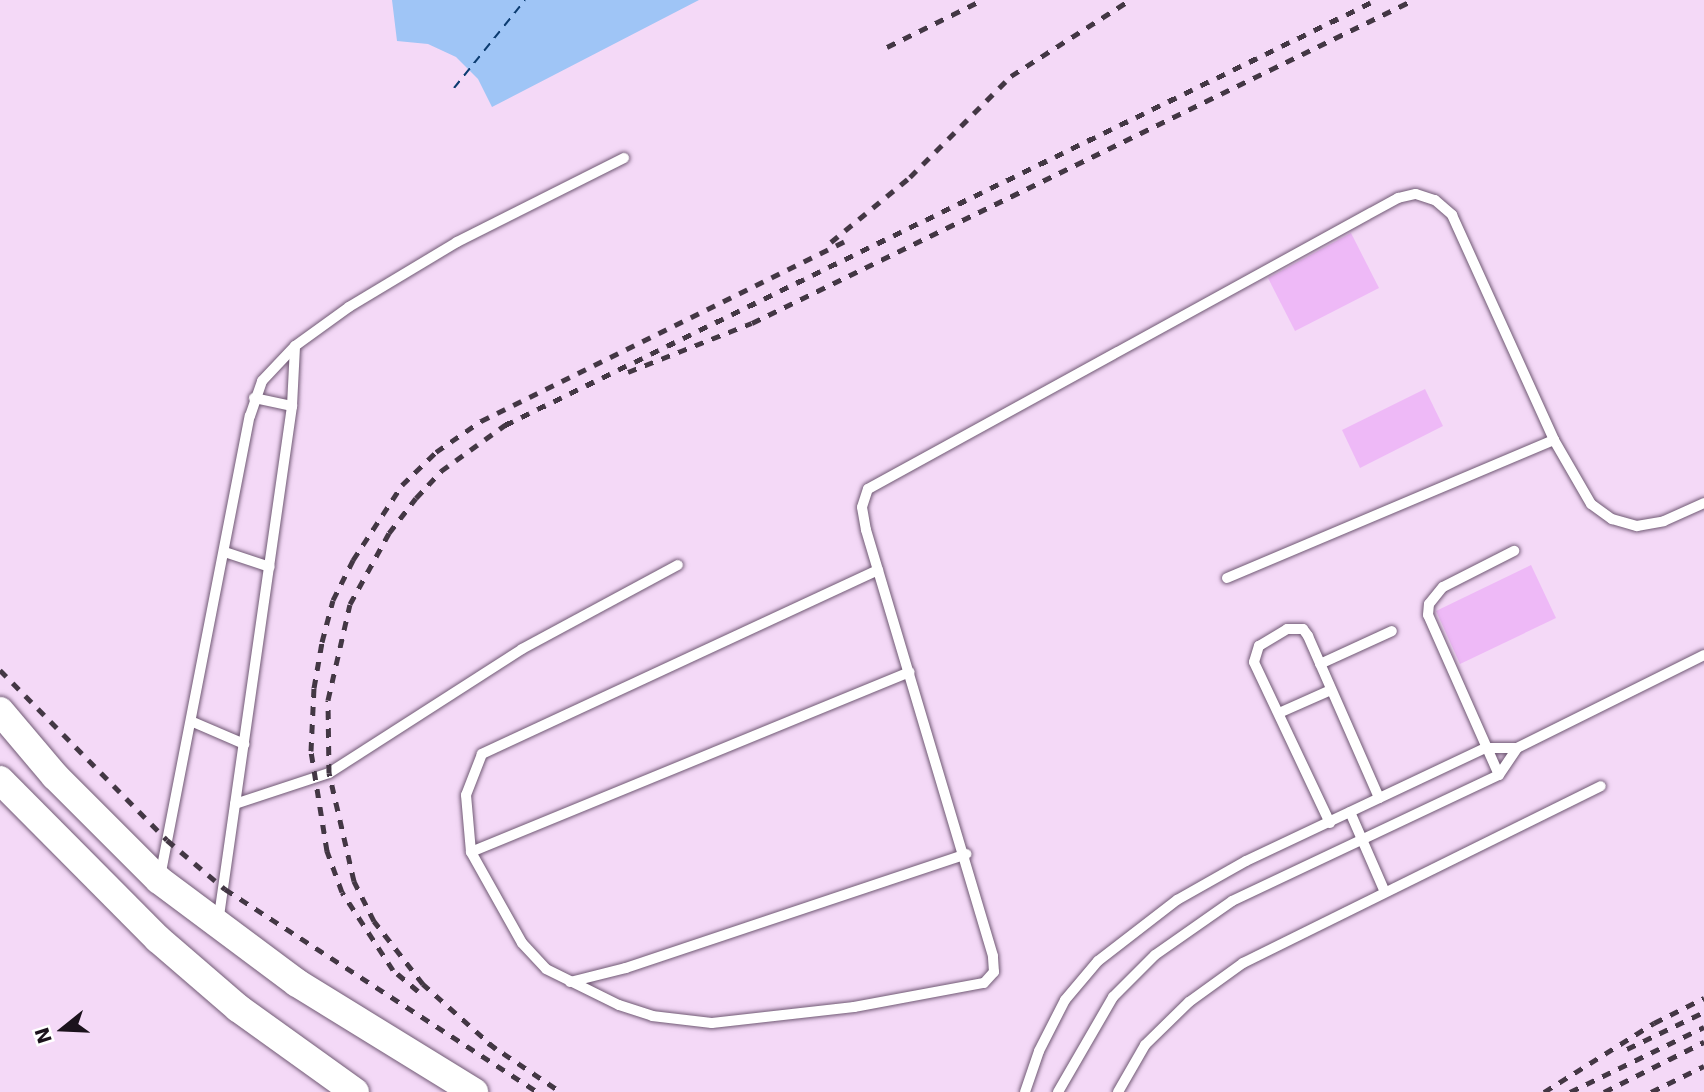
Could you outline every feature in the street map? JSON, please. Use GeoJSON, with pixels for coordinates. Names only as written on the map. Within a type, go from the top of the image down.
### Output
{"type":"FeatureCollection","features":[{"type":"Feature","properties":{"kind":"main road"},"geometry":{"type":"LineString","coordinates":[[0,711],[55,776],[159,880],[217,926],[307,990],[474,1092]]}},
{"type":"Feature","properties":{"kind":"main road"},"geometry":{"type":"LineString","coordinates":[[0,780],[158,939],[238,1008],[355,1092]]}},
{"type":"Feature","properties":{"kind":"lane"},"geometry":{"type":"LineString","coordinates":[[159,880],[193,722],[254,398],[271,368],[295,346],[349,307],[457,242],[624,158]]}},
{"type":"Feature","properties":{"kind":"lane"},"geometry":{"type":"LineString","coordinates":[[878,570],[482,754],[466,795],[471,852],[522,943],[546,969],[570,982],[652,1016],[712,1023],[854,1007],[976,985],[994,972],[993,956],[966,854],[878,570],[862,507],[868,489],[1398,198],[1416,194],[1435,200],[1452,215],[1554,440],[1591,504],[1612,519],[1637,526],[1664,521],[1704,503]]}},
{"type":"Feature","properties":{"kind":"lane"},"geometry":{"type":"LineString","coordinates":[[217,926],[292,406],[295,346]]}},
{"type":"Feature","properties":{"kind":"lane"},"geometry":{"type":"LineString","coordinates":[[254,398],[292,406]]}},
{"type":"Feature","properties":{"kind":"lane"},"geometry":{"type":"LineString","coordinates":[[1227,578],[1554,440]]}},
{"type":"Feature","properties":{"kind":"lane"},"geometry":{"type":"LineString","coordinates":[[1499,775],[1430,629],[1429,604],[1443,587],[1514,551]]}},
{"type":"Feature","properties":{"kind":"lane"},"geometry":{"type":"LineString","coordinates":[[225,552],[270,567]]}},
{"type":"Feature","properties":{"kind":"lane"},"geometry":{"type":"LineString","coordinates":[[235,804],[329,773],[522,649],[678,565]]}},
{"type":"Feature","properties":{"kind":"lane"},"geometry":{"type":"LineString","coordinates":[[1330,822],[1254,662],[1259,646],[1287,629],[1303,629],[1379,798]]}},
{"type":"Feature","properties":{"kind":"lane"},"geometry":{"type":"LineString","coordinates":[[1320,664],[1392,631]]}},
{"type":"Feature","properties":{"kind":"lane"},"geometry":{"type":"LineString","coordinates":[[1024,1092],[1039,1051],[1065,1000],[1098,961],[1177,900],[1246,861],[1485,748],[1517,748],[1704,655]]}},
{"type":"Feature","properties":{"kind":"lane"},"geometry":{"type":"LineString","coordinates":[[471,852],[909,672]]}},
{"type":"Feature","properties":{"kind":"lane"},"geometry":{"type":"LineString","coordinates":[[1279,713],[1331,690]]}},
{"type":"Feature","properties":{"kind":"lane"},"geometry":{"type":"LineString","coordinates":[[193,722],[244,744]]}},
{"type":"Feature","properties":{"kind":"lane"},"geometry":{"type":"LineString","coordinates":[[1058,1092],[1112,997],[1155,955],[1232,901],[1499,775],[1517,748]]}},
{"type":"Feature","properties":{"kind":"lane"},"geometry":{"type":"LineString","coordinates":[[1118,1092],[1146,1045],[1189,1002],[1243,963],[1384,890],[1601,786]]}},
{"type":"Feature","properties":{"kind":"lane"},"geometry":{"type":"LineString","coordinates":[[1350,812],[1384,890]]}},
{"type":"Feature","properties":{"kind":"lane"},"geometry":{"type":"LineString","coordinates":[[570,982],[626,968],[966,854]]}},
{"type":"Feature","properties":{"kind":"water"},"geometry":{"type":"Polygon","coordinates":[[[392,0],[699,0],[492,107],[478,79],[456,57],[428,44],[397,41],[392,0]]]}},
{"type":"Feature","properties":{"kind":"building"},"geometry":{"type":"Polygon","coordinates":[[[1351,233],[1379,288],[1295,331],[1268,278],[1351,233]]]}},
{"type":"Feature","properties":{"kind":"building"},"geometry":{"type":"Polygon","coordinates":[[[1425,389],[1443,426],[1360,468],[1342,430],[1425,389]]]}},
{"type":"Feature","properties":{"kind":"building"},"geometry":{"type":"Polygon","coordinates":[[[1531,565],[1556,618],[1460,664],[1436,611],[1531,565]]]}},
{"type":"Feature","properties":{"kind":"ferry route"},"geometry":{"type":"LineString","coordinates":[[454,88],[525,0]]}},
{"type":"Feature","properties":{"kind":"railway"},"geometry":{"type":"LineString","coordinates":[[887,47],[982,0]]}},
{"type":"Feature","properties":{"kind":"railway"},"geometry":{"type":"LineString","coordinates":[[831,242],[910,177],[1011,76],[1130,0]]}},
{"type":"Feature","properties":{"kind":"railway"},"geometry":{"type":"LineString","coordinates":[[496,1049],[423,984],[374,921],[354,881],[329,773],[328,700],[350,604],[389,533],[416,498],[441,471],[505,425],[1376,0]]}},
{"type":"Feature","properties":{"kind":"railway"},"geometry":{"type":"LineString","coordinates":[[628,372],[752,323],[1413,0]]}},
{"type":"Feature","properties":{"kind":"railway"},"geometry":{"type":"LineString","coordinates":[[418,991],[393,970],[342,892],[327,851],[311,751],[314,688],[322,642],[333,600],[353,560],[402,485],[436,452],[481,421],[847,240]]}},
{"type":"Feature","properties":{"kind":"railway"},"geometry":{"type":"LineString","coordinates":[[0,670],[167,840],[225,889],[537,1092]]}},
{"type":"Feature","properties":{"kind":"railway"},"geometry":{"type":"LineString","coordinates":[[1544,1092],[1654,1023],[1704,998]]}},
{"type":"Feature","properties":{"kind":"railway"},"geometry":{"type":"LineString","coordinates":[[1627,1049],[1704,1012]]}},
{"type":"Feature","properties":{"kind":"railway"},"geometry":{"type":"LineString","coordinates":[[1570,1092],[1704,1027]]}},
{"type":"Feature","properties":{"kind":"railway"},"geometry":{"type":"LineString","coordinates":[[1604,1092],[1704,1042]]}},
{"type":"Feature","properties":{"kind":"railway"},"geometry":{"type":"LineString","coordinates":[[488,1043],[561,1092]]}},
{"type":"Feature","properties":{"kind":"railway"},"geometry":{"type":"LineString","coordinates":[[1651,1092],[1704,1066]]}}]}
